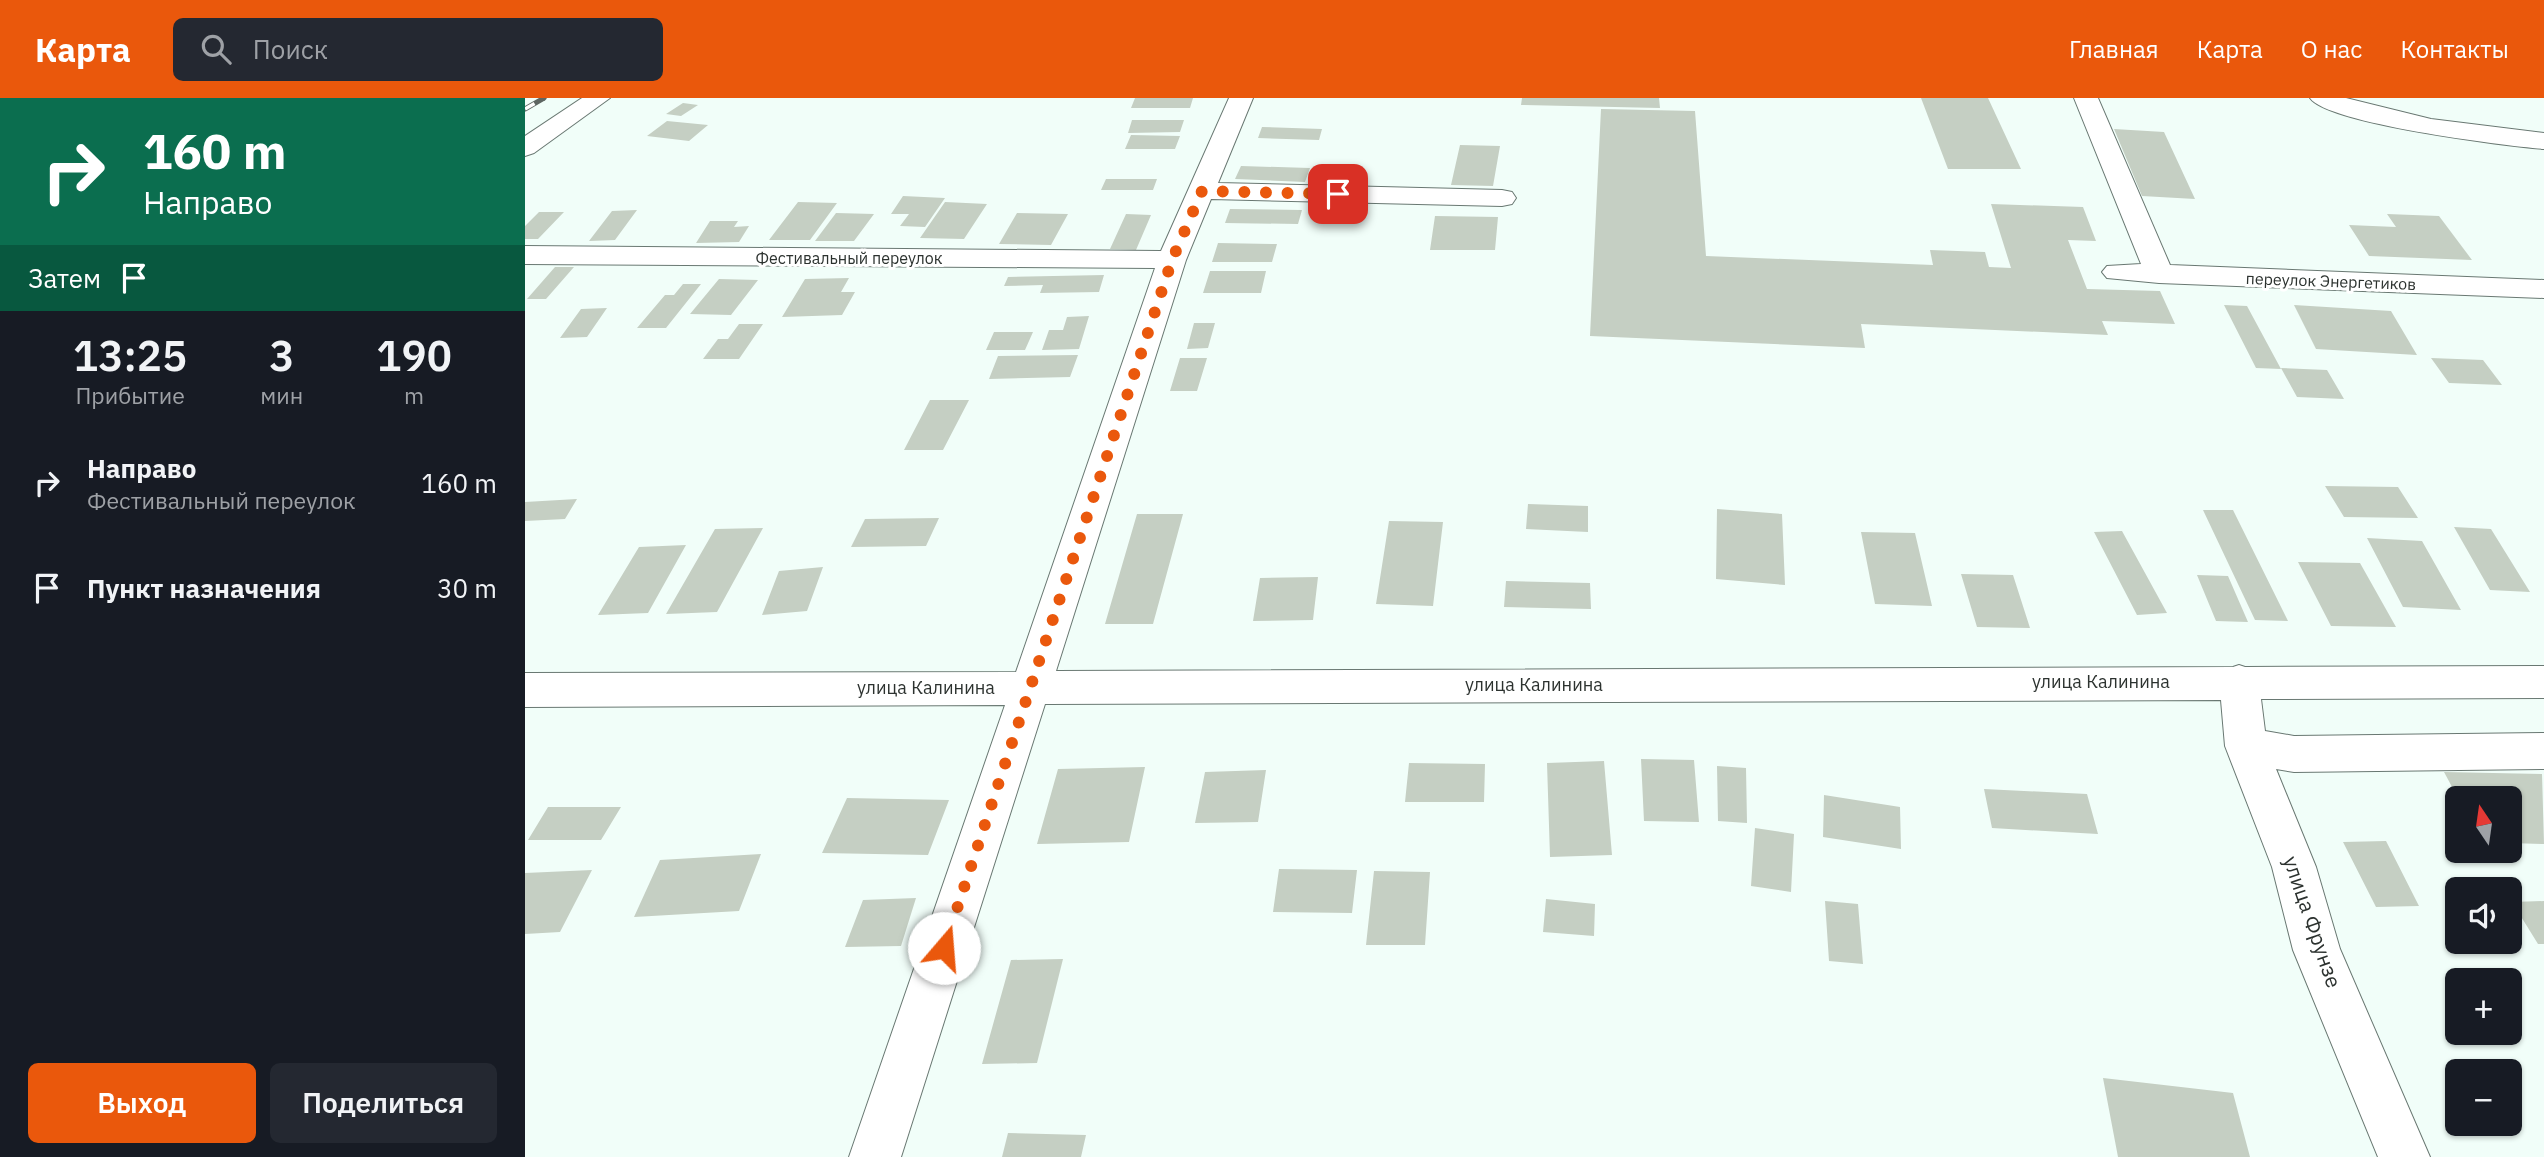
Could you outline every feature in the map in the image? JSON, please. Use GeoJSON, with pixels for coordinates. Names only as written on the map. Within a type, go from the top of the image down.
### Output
{"type":"FeatureCollection","features":[{"type":"Feature","properties":{"kind":"street"},"geometry":{"type":"LineString","coordinates":[[525,148],[598,98]]}},
{"type":"Feature","properties":{"kind":"street"},"geometry":{"type":"LineString","coordinates":[[875,1157],[1172,260],[1241,98]]}},
{"type":"Feature","properties":{"kind":"street"},"geometry":{"type":"LineString","coordinates":[[2085,98],[2159,274]]}},
{"type":"Feature","properties":{"kind":"street"},"geometry":{"type":"LineString","coordinates":[[2322,98],[2356,110],[2500,138],[2544,141]]}},
{"type":"Feature","properties":{"kind":"street"},"geometry":{"type":"LineString","coordinates":[[1202,191],[1502,198]]}},
{"type":"Feature","properties":{"kind":"street","name":"Фестивальный переулок"},"geometry":{"type":"LineString","coordinates":[[525,255],[1172,260]]}},
{"type":"Feature","properties":{"kind":"street","name":"переулок Энергетиков"},"geometry":{"type":"LineString","coordinates":[[2117,272],[2544,289]]}},
{"type":"Feature","properties":{"kind":"street","name":"улица Калинина"},"geometry":{"type":"LineString","coordinates":[[525,690],[2239,681],[2544,682]]}},
{"type":"Feature","properties":{"kind":"street","name":"улица Фрунзе"},"geometry":{"type":"LineString","coordinates":[[2239,681],[2246,746],[2294,867],[2317,950],[2404,1157]]}},
{"type":"Feature","properties":{"kind":"street"},"geometry":{"type":"LineString","coordinates":[[2246,746],[2294,754],[2544,751]]}},
{"type":"Feature","properties":{"kind":"building"},"geometry":{"type":"Polygon","coordinates":[[[1135,98],[1193,98],[1190,108],[1131,108],[1135,98]]]}},
{"type":"Feature","properties":{"kind":"building"},"geometry":{"type":"Polygon","coordinates":[[[1522,98],[1659,98],[1660,108],[1521,105],[1522,98]]]}},
{"type":"Feature","properties":{"kind":"building"},"geometry":{"type":"Polygon","coordinates":[[[1921,98],[1988,98],[2021,169],[1948,169],[1921,98]]]}},
{"type":"Feature","properties":{"kind":"building"},"geometry":{"type":"Polygon","coordinates":[[[683,103],[698,105],[681,116],[666,114],[683,103]]]}},
{"type":"Feature","properties":{"kind":"building"},"geometry":{"type":"Polygon","coordinates":[[[1601,109],[1695,111],[1706,256],[1933,265],[1930,250],[1985,252],[1989,267],[2011,268],[1991,204],[2083,207],[2096,241],[2068,240],[2087,289],[2160,291],[2175,324],[2102,321],[2108,335],[1861,324],[1865,348],[1590,336],[1601,109]]]}},
{"type":"Feature","properties":{"kind":"building"},"geometry":{"type":"Polygon","coordinates":[[[1132,120],[1184,120],[1180,132],[1128,133],[1132,120]]]}},
{"type":"Feature","properties":{"kind":"building"},"geometry":{"type":"Polygon","coordinates":[[[667,121],[708,125],[689,141],[647,136],[667,121]]]}},
{"type":"Feature","properties":{"kind":"building"},"geometry":{"type":"Polygon","coordinates":[[[1262,127],[1322,129],[1319,140],[1258,138],[1262,127]]]}},
{"type":"Feature","properties":{"kind":"building"},"geometry":{"type":"Polygon","coordinates":[[[2114,129],[2164,132],[2195,199],[2142,196],[2114,129]]]}},
{"type":"Feature","properties":{"kind":"building"},"geometry":{"type":"Polygon","coordinates":[[[1131,135],[1180,136],[1175,149],[1125,149],[1131,135]]]}},
{"type":"Feature","properties":{"kind":"building"},"geometry":{"type":"Polygon","coordinates":[[[1460,145],[1500,146],[1493,186],[1451,185],[1460,145]]]}},
{"type":"Feature","properties":{"kind":"building"},"geometry":{"type":"Polygon","coordinates":[[[1241,166],[1310,168],[1305,182],[1235,179],[1241,166]]]}},
{"type":"Feature","properties":{"kind":"building"},"geometry":{"type":"Polygon","coordinates":[[[1106,179],[1157,179],[1153,190],[1101,190],[1106,179]]]}},
{"type":"Feature","properties":{"kind":"building"},"geometry":{"type":"Polygon","coordinates":[[[903,196],[945,198],[925,227],[900,226],[909,214],[891,214],[903,196]]]}},
{"type":"Feature","properties":{"kind":"building"},"geometry":{"type":"Polygon","coordinates":[[[798,202],[837,203],[810,240],[769,240],[798,202]]]}},
{"type":"Feature","properties":{"kind":"building"},"geometry":{"type":"Polygon","coordinates":[[[945,202],[987,204],[964,239],[920,238],[945,202]]]}},
{"type":"Feature","properties":{"kind":"building"},"geometry":{"type":"Polygon","coordinates":[[[1230,209],[1302,210],[1298,224],[1225,223],[1230,209]]]}},
{"type":"Feature","properties":{"kind":"building"},"geometry":{"type":"Polygon","coordinates":[[[637,210],[615,240],[589,241],[612,211],[637,210]]]}},
{"type":"Feature","properties":{"kind":"building"},"geometry":{"type":"Polygon","coordinates":[[[539,212],[564,212],[538,239],[525,239],[525,226],[539,212]]]}},
{"type":"Feature","properties":{"kind":"building"},"geometry":{"type":"Polygon","coordinates":[[[836,213],[874,214],[854,241],[815,241],[836,213]]]}},
{"type":"Feature","properties":{"kind":"building"},"geometry":{"type":"Polygon","coordinates":[[[1017,213],[1068,214],[1051,245],[999,244],[1017,213]]]}},
{"type":"Feature","properties":{"kind":"building"},"geometry":{"type":"Polygon","coordinates":[[[1126,214],[1151,215],[1136,250],[1110,249],[1126,214]]]}},
{"type":"Feature","properties":{"kind":"building"},"geometry":{"type":"Polygon","coordinates":[[[2387,214],[2439,216],[2472,260],[2369,256],[2349,225],[2396,227],[2387,214]]]}},
{"type":"Feature","properties":{"kind":"building"},"geometry":{"type":"Polygon","coordinates":[[[1435,216],[1498,217],[1495,250],[1430,250],[1435,216]]]}},
{"type":"Feature","properties":{"kind":"building"},"geometry":{"type":"Polygon","coordinates":[[[710,221],[738,221],[734,227],[749,226],[739,242],[696,243],[710,221]]]}},
{"type":"Feature","properties":{"kind":"building"},"geometry":{"type":"Polygon","coordinates":[[[1218,243],[1277,244],[1272,262],[1212,262],[1218,243]]]}},
{"type":"Feature","properties":{"kind":"building"},"geometry":{"type":"Polygon","coordinates":[[[555,267],[574,267],[546,299],[527,299],[555,267]]]}},
{"type":"Feature","properties":{"kind":"building"},"geometry":{"type":"Polygon","coordinates":[[[1210,271],[1266,271],[1261,293],[1203,293],[1210,271]]]}},
{"type":"Feature","properties":{"kind":"building"},"geometry":{"type":"Polygon","coordinates":[[[1104,275],[1099,292],[1040,293],[1043,285],[1004,286],[1008,277],[1104,275]]]}},
{"type":"Feature","properties":{"kind":"building"},"geometry":{"type":"Polygon","coordinates":[[[849,278],[841,292],[855,292],[842,315],[782,317],[805,279],[849,278]]]}},
{"type":"Feature","properties":{"kind":"building"},"geometry":{"type":"Polygon","coordinates":[[[719,279],[758,280],[731,315],[690,314],[719,279]]]}},
{"type":"Feature","properties":{"kind":"building"},"geometry":{"type":"Polygon","coordinates":[[[683,284],[701,284],[666,328],[637,328],[665,295],[674,295],[683,284]]]}},
{"type":"Feature","properties":{"kind":"building"},"geometry":{"type":"Polygon","coordinates":[[[2224,305],[2247,306],[2281,369],[2256,368],[2224,305]]]}},
{"type":"Feature","properties":{"kind":"building"},"geometry":{"type":"Polygon","coordinates":[[[2294,305],[2391,311],[2417,355],[2316,349],[2294,305]]]}},
{"type":"Feature","properties":{"kind":"building"},"geometry":{"type":"Polygon","coordinates":[[[607,308],[587,337],[560,338],[581,309],[607,308]]]}},
{"type":"Feature","properties":{"kind":"building"},"geometry":{"type":"Polygon","coordinates":[[[1089,316],[1079,349],[1042,350],[1049,330],[1063,330],[1067,317],[1089,316]]]}},
{"type":"Feature","properties":{"kind":"building"},"geometry":{"type":"Polygon","coordinates":[[[1194,323],[1215,323],[1208,348],[1187,349],[1194,323]]]}},
{"type":"Feature","properties":{"kind":"building"},"geometry":{"type":"Polygon","coordinates":[[[739,324],[763,324],[739,359],[703,359],[718,339],[728,339],[739,324]]]}},
{"type":"Feature","properties":{"kind":"building"},"geometry":{"type":"Polygon","coordinates":[[[994,332],[1033,332],[1025,350],[986,350],[994,332]]]}},
{"type":"Feature","properties":{"kind":"building"},"geometry":{"type":"Polygon","coordinates":[[[1078,355],[1070,377],[989,379],[998,356],[1078,355]]]}},
{"type":"Feature","properties":{"kind":"building"},"geometry":{"type":"Polygon","coordinates":[[[1180,358],[1207,358],[1197,391],[1170,391],[1180,358]]]}},
{"type":"Feature","properties":{"kind":"building"},"geometry":{"type":"Polygon","coordinates":[[[2431,358],[2483,360],[2502,385],[2449,383],[2431,358]]]}},
{"type":"Feature","properties":{"kind":"building"},"geometry":{"type":"Polygon","coordinates":[[[2281,368],[2327,370],[2344,399],[2297,397],[2281,368]]]}},
{"type":"Feature","properties":{"kind":"building"},"geometry":{"type":"Polygon","coordinates":[[[930,400],[969,400],[943,450],[904,450],[930,400]]]}},
{"type":"Feature","properties":{"kind":"building"},"geometry":{"type":"Polygon","coordinates":[[[2325,486],[2398,487],[2418,518],[2344,517],[2325,486]]]}},
{"type":"Feature","properties":{"kind":"building"},"geometry":{"type":"Polygon","coordinates":[[[577,499],[565,519],[525,521],[525,502],[577,499]]]}},
{"type":"Feature","properties":{"kind":"building"},"geometry":{"type":"Polygon","coordinates":[[[1528,504],[1588,506],[1588,532],[1526,529],[1528,504]]]}},
{"type":"Feature","properties":{"kind":"building"},"geometry":{"type":"Polygon","coordinates":[[[1717,509],[1782,514],[1785,585],[1716,579],[1717,509]]]}},
{"type":"Feature","properties":{"kind":"building"},"geometry":{"type":"Polygon","coordinates":[[[2203,510],[2233,510],[2288,621],[2255,620],[2203,510]]]}},
{"type":"Feature","properties":{"kind":"building"},"geometry":{"type":"Polygon","coordinates":[[[1137,514],[1183,514],[1153,624],[1105,624],[1137,514]]]}},
{"type":"Feature","properties":{"kind":"building"},"geometry":{"type":"Polygon","coordinates":[[[939,518],[926,546],[851,547],[865,519],[939,518]]]}},
{"type":"Feature","properties":{"kind":"building"},"geometry":{"type":"Polygon","coordinates":[[[1389,521],[1443,522],[1433,606],[1376,604],[1389,521]]]}},
{"type":"Feature","properties":{"kind":"building"},"geometry":{"type":"Polygon","coordinates":[[[2454,527],[2491,529],[2530,592],[2490,590],[2454,527]]]}},
{"type":"Feature","properties":{"kind":"building"},"geometry":{"type":"Polygon","coordinates":[[[763,528],[717,612],[666,614],[715,529],[763,528]]]}},
{"type":"Feature","properties":{"kind":"building"},"geometry":{"type":"Polygon","coordinates":[[[2122,531],[2167,613],[2137,615],[2094,532],[2122,531]]]}},
{"type":"Feature","properties":{"kind":"building"},"geometry":{"type":"Polygon","coordinates":[[[1861,532],[1915,533],[1932,606],[1875,604],[1861,532]]]}},
{"type":"Feature","properties":{"kind":"building"},"geometry":{"type":"Polygon","coordinates":[[[2367,538],[2422,541],[2461,610],[2403,607],[2367,538]]]}},
{"type":"Feature","properties":{"kind":"building"},"geometry":{"type":"Polygon","coordinates":[[[686,545],[648,613],[598,615],[639,547],[686,545]]]}},
{"type":"Feature","properties":{"kind":"building"},"geometry":{"type":"Polygon","coordinates":[[[2298,562],[2360,563],[2396,627],[2331,626],[2298,562]]]}},
{"type":"Feature","properties":{"kind":"building"},"geometry":{"type":"Polygon","coordinates":[[[823,567],[807,611],[762,615],[779,571],[823,567]]]}},
{"type":"Feature","properties":{"kind":"building"},"geometry":{"type":"Polygon","coordinates":[[[1961,574],[2013,575],[2030,628],[1977,627],[1961,574]]]}},
{"type":"Feature","properties":{"kind":"building"},"geometry":{"type":"Polygon","coordinates":[[[2197,575],[2228,576],[2248,622],[2216,621],[2197,575]]]}},
{"type":"Feature","properties":{"kind":"building"},"geometry":{"type":"Polygon","coordinates":[[[1318,577],[1313,620],[1253,621],[1260,578],[1318,577]]]}},
{"type":"Feature","properties":{"kind":"building"},"geometry":{"type":"Polygon","coordinates":[[[1506,581],[1590,583],[1591,609],[1504,607],[1506,581]]]}},
{"type":"Feature","properties":{"kind":"building"},"geometry":{"type":"Polygon","coordinates":[[[1641,759],[1694,760],[1699,822],[1644,821],[1641,759]]]}},
{"type":"Feature","properties":{"kind":"building"},"geometry":{"type":"Polygon","coordinates":[[[1604,761],[1612,855],[1550,857],[1547,763],[1604,761]]]}},
{"type":"Feature","properties":{"kind":"building"},"geometry":{"type":"Polygon","coordinates":[[[1409,763],[1485,764],[1484,802],[1405,802],[1409,763]]]}},
{"type":"Feature","properties":{"kind":"building"},"geometry":{"type":"Polygon","coordinates":[[[1717,766],[1746,768],[1747,823],[1718,821],[1717,766]]]}},
{"type":"Feature","properties":{"kind":"building"},"geometry":{"type":"Polygon","coordinates":[[[1145,767],[1129,842],[1037,844],[1058,769],[1145,767]]]}},
{"type":"Feature","properties":{"kind":"building"},"geometry":{"type":"Polygon","coordinates":[[[1266,770],[1258,822],[1195,823],[1205,772],[1266,770]]]}},
{"type":"Feature","properties":{"kind":"building"},"geometry":{"type":"Polygon","coordinates":[[[2444,772],[2542,774],[2544,844],[2522,843],[2522,786],[2452,786],[2444,772]]]}},
{"type":"Feature","properties":{"kind":"building"},"geometry":{"type":"Polygon","coordinates":[[[1984,789],[2087,794],[2098,834],[1992,828],[1984,789]]]}},
{"type":"Feature","properties":{"kind":"building"},"geometry":{"type":"Polygon","coordinates":[[[1824,795],[1900,807],[1901,849],[1823,837],[1824,795]]]}},
{"type":"Feature","properties":{"kind":"building"},"geometry":{"type":"Polygon","coordinates":[[[847,798],[949,800],[928,855],[822,853],[847,798]]]}},
{"type":"Feature","properties":{"kind":"building"},"geometry":{"type":"Polygon","coordinates":[[[548,807],[621,807],[601,840],[528,840],[548,807]]]}},
{"type":"Feature","properties":{"kind":"building"},"geometry":{"type":"Polygon","coordinates":[[[1755,828],[1794,834],[1791,892],[1751,886],[1755,828]]]}},
{"type":"Feature","properties":{"kind":"building"},"geometry":{"type":"Polygon","coordinates":[[[2386,841],[2419,906],[2376,907],[2343,842],[2386,841]]]}},
{"type":"Feature","properties":{"kind":"building"},"geometry":{"type":"Polygon","coordinates":[[[761,854],[739,911],[634,917],[660,860],[761,854]]]}},
{"type":"Feature","properties":{"kind":"building"},"geometry":{"type":"Polygon","coordinates":[[[1279,869],[1357,870],[1352,913],[1273,912],[1279,869]]]}},
{"type":"Feature","properties":{"kind":"building"},"geometry":{"type":"Polygon","coordinates":[[[592,870],[560,932],[525,934],[525,873],[592,870]]]}},
{"type":"Feature","properties":{"kind":"building"},"geometry":{"type":"Polygon","coordinates":[[[1374,871],[1430,872],[1425,945],[1366,945],[1374,871]]]}},
{"type":"Feature","properties":{"kind":"building"},"geometry":{"type":"Polygon","coordinates":[[[916,898],[901,946],[845,947],[863,900],[916,898]]]}},
{"type":"Feature","properties":{"kind":"building"},"geometry":{"type":"Polygon","coordinates":[[[1546,899],[1595,904],[1594,936],[1543,932],[1546,899]]]}},
{"type":"Feature","properties":{"kind":"building"},"geometry":{"type":"Polygon","coordinates":[[[1825,901],[1858,904],[1863,964],[1829,961],[1825,901]]]}},
{"type":"Feature","properties":{"kind":"building"},"geometry":{"type":"Polygon","coordinates":[[[2544,901],[2544,944],[2538,944],[2522,918],[2522,902],[2544,901]]]}},
{"type":"Feature","properties":{"kind":"building"},"geometry":{"type":"Polygon","coordinates":[[[1063,959],[1037,1063],[982,1064],[1011,960],[1063,959]]]}},
{"type":"Feature","properties":{"kind":"building"},"geometry":{"type":"Polygon","coordinates":[[[2103,1078],[2233,1093],[2250,1157],[2118,1157],[2103,1078]]]}},
{"type":"Feature","properties":{"kind":"building"},"geometry":{"type":"Polygon","coordinates":[[[1008,1133],[1086,1135],[1081,1157],[1002,1157],[1008,1133]]]}},
{"type":"Feature","properties":{"kind":"railway"},"geometry":{"type":"LineString","coordinates":[[525,109],[544,98]]}},
{"type":"Feature","properties":{"kind":"route"},"geometry":{"type":"LineString","coordinates":[[944,948],[1172,260],[1202,191],[1338,194]]}}]}
